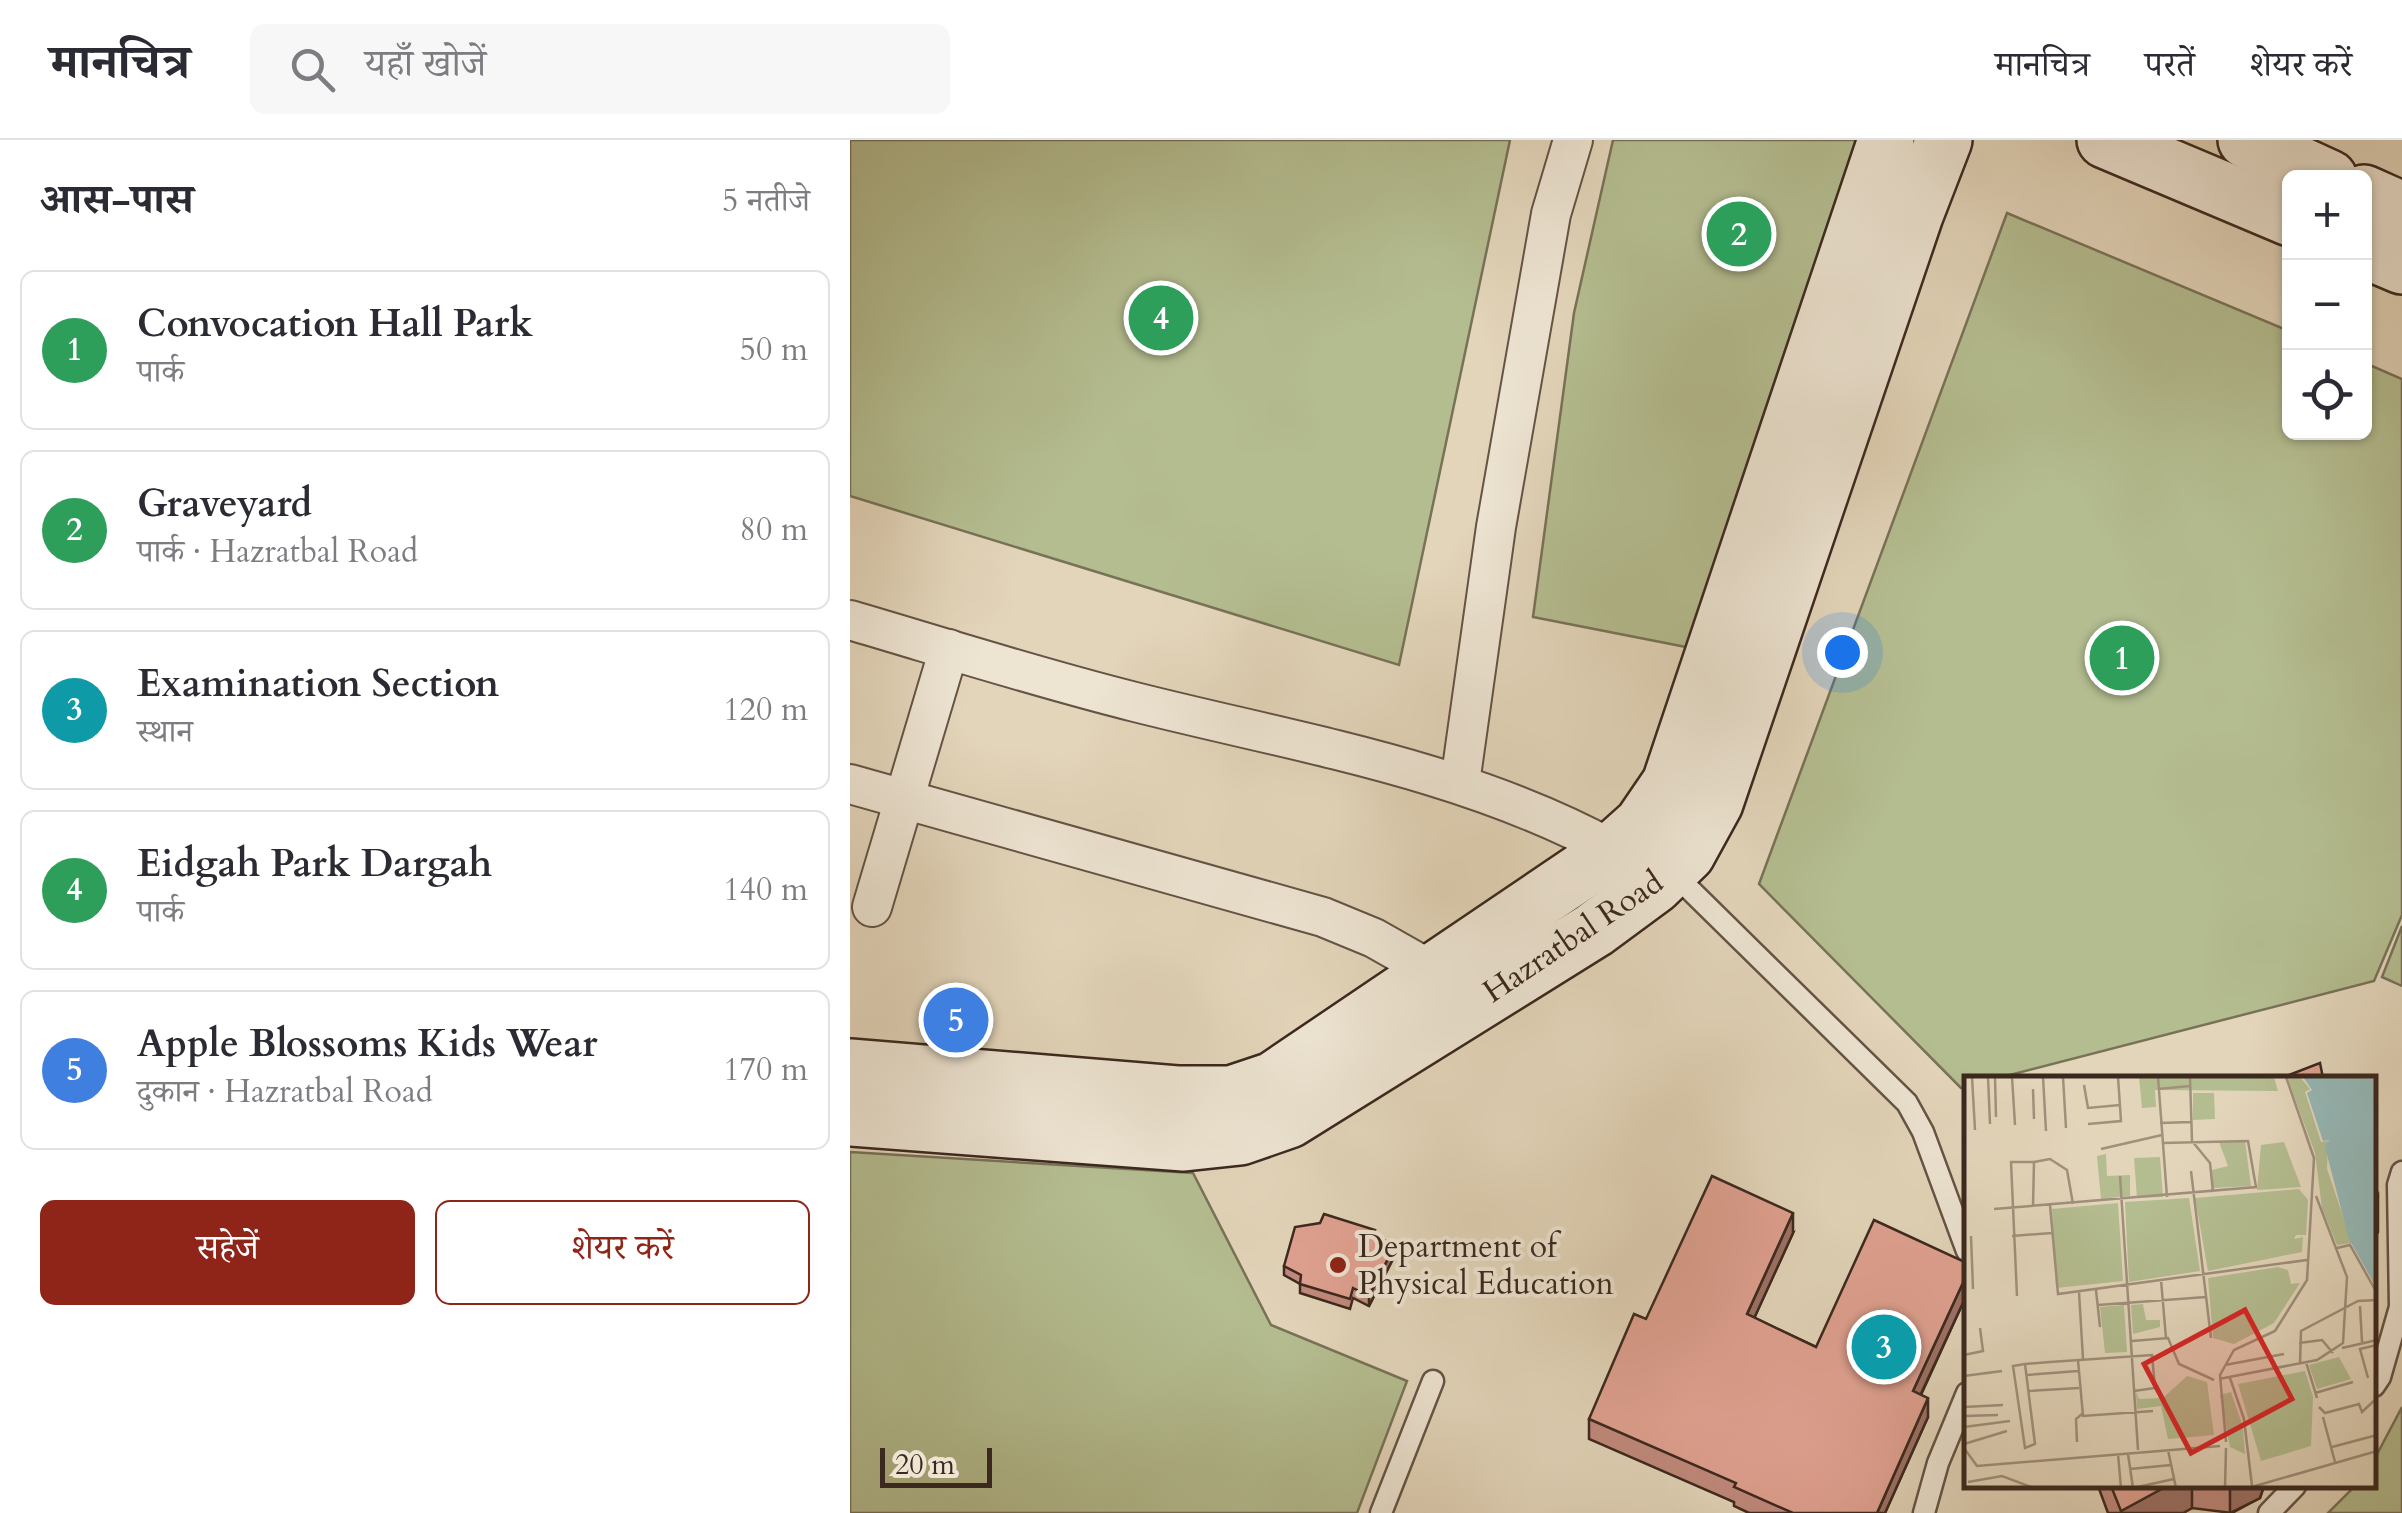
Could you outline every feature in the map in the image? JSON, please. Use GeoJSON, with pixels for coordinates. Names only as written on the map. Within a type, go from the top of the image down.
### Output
{"type":"FeatureCollection","features":[{"type":"Feature","properties":{"kind":"main road","name":"Hazratbal Road"},"geometry":{"type":"LineString","coordinates":[[850,1068],[1177,1094],[1232,1094],[1273,1080],[1613,850],[1642,824],[1670,783],[1886,140]]}},
{"type":"Feature","properties":{"kind":"main road","name":"Hazratbal Road"},"geometry":{"type":"LineString","coordinates":[[850,1118],[1184,1143],[1240,1137],[1290,1120],[1594,930],[1663,878],[1687,854],[1715,803],[1944,140]]}},
{"type":"Feature","properties":{"kind":"main road"},"geometry":{"type":"LineString","coordinates":[[2105,140],[2282,215]]}},
{"type":"Feature","properties":{"kind":"main road"},"geometry":{"type":"LineString","coordinates":[[2246,140],[2312,170]]}},
{"type":"Feature","properties":{"kind":"main road"},"geometry":{"type":"LineString","coordinates":[[2372,197],[2402,210]]}},
{"type":"Feature","properties":{"kind":"main road"},"geometry":{"type":"LineString","coordinates":[[2372,253],[2402,266]]}},
{"type":"Feature","properties":{"kind":"main road"},"geometry":{"type":"LineString","coordinates":[[1613,850],[1663,878]]}},
{"type":"Feature","properties":{"kind":"street"},"geometry":{"type":"LineString","coordinates":[[1460,783],[1496,528],[1551,214],[1573,140]]}},
{"type":"Feature","properties":{"kind":"street"},"geometry":{"type":"LineString","coordinates":[[850,620],[1134,702],[1460,783],[1569,825],[1613,850]]}},
{"type":"Feature","properties":{"kind":"street"},"geometry":{"type":"LineString","coordinates":[[872,907],[948,649]]}},
{"type":"Feature","properties":{"kind":"street"},"geometry":{"type":"LineString","coordinates":[[850,784],[1323,918],[1374,938],[1434,972]]}},
{"type":"Feature","properties":{"kind":"lane"},"geometry":{"type":"LineString","coordinates":[[1663,878],[1907,1103],[1924,1132],[1964,1243]]}},
{"type":"Feature","properties":{"kind":"lane"},"geometry":{"type":"LineString","coordinates":[[2377,1382],[2400,1307],[2398,1185],[2402,1172]]}},
{"type":"Feature","properties":{"kind":"lane"},"geometry":{"type":"LineString","coordinates":[[1381,1513],[1433,1381]]}},
{"type":"Feature","properties":{"kind":"lane"},"geometry":{"type":"LineString","coordinates":[[1924,1513],[1938,1462],[1964,1400]]}},
{"type":"Feature","properties":{"kind":"lane"},"geometry":{"type":"LineString","coordinates":[[2269,1513],[2293,1488]]}},
{"type":"Feature","properties":{"kind":"green space"},"geometry":{"type":"Polygon","coordinates":[[[850,140],[1510,140],[1399,665],[850,496],[850,140]]]}},
{"type":"Feature","properties":{"kind":"green space"},"geometry":{"type":"Polygon","coordinates":[[[1613,140],[1859,140],[1746,483],[1686,647],[1533,617],[1574,313],[1613,140]]]}},
{"type":"Feature","properties":{"kind":"green space"},"geometry":{"type":"Polygon","coordinates":[[[2007,213],[2282,328],[2282,440],[2372,440],[2372,366],[2402,379],[2402,915],[2374,981],[2006,1076],[1964,1076],[1961,1088],[1759,884],[2007,213]]]}},
{"type":"Feature","properties":{"kind":"green space"},"geometry":{"type":"Polygon","coordinates":[[[2402,926],[2402,986],[2382,977],[2402,926]]]}},
{"type":"Feature","properties":{"kind":"green space"},"geometry":{"type":"Polygon","coordinates":[[[850,1152],[1193,1173],[1271,1325],[1407,1381],[1357,1513],[850,1513],[850,1152]]]}},
{"type":"Feature","properties":{"kind":"green space"},"geometry":{"type":"Polygon","coordinates":[[[2402,1407],[2402,1513],[2328,1513],[2353,1488],[2377,1488],[2377,1454],[2402,1407]]]}},
{"type":"Feature","properties":{"kind":"building"},"geometry":{"type":"Polygon","coordinates":[[[2320,1063],[2323,1076],[2286,1076],[2320,1063]]]}},
{"type":"Feature","properties":{"kind":"building"},"geometry":{"type":"Polygon","coordinates":[[[1712,1176],[1793,1213],[1747,1314],[1816,1347],[1874,1220],[1964,1262],[1964,1280],[1913,1391],[1928,1398],[1877,1513],[1793,1513],[1734,1487],[1736,1483],[1589,1419],[1634,1314],[1646,1319],[1712,1176]]]}},
{"type":"Feature","properties":{"kind":"building","name":"Department of Physical Education"},"geometry":{"type":"Polygon","coordinates":[[[1324,1214],[1375,1230],[1373,1235],[1395,1245],[1369,1296],[1353,1288],[1350,1299],[1300,1284],[1301,1275],[1284,1266],[1295,1227],[1320,1223],[1324,1214]]]}},
{"type":"Feature","properties":{"kind":"building"},"geometry":{"type":"Polygon","coordinates":[[[2112,1488],[2163,1488],[2121,1511],[2112,1488]]]}},
{"type":"Feature","properties":{"kind":"place","name":"Graveyard"},"geometry":{"type":"Point","coordinates":[1739,234]}},
{"type":"Feature","properties":{"kind":"place","name":"Eidgah Park Dargah"},"geometry":{"type":"Point","coordinates":[1161,318]}},
{"type":"Feature","properties":{"kind":"place","name":"Convocation Hall Park"},"geometry":{"type":"Point","coordinates":[2122,658]}},
{"type":"Feature","properties":{"kind":"place","name":"Apple Blossoms Kids Wear"},"geometry":{"type":"Point","coordinates":[956,1020]}},
{"type":"Feature","properties":{"kind":"place","name":"Department of Physical Education"},"geometry":{"type":"Point","coordinates":[1338,1265]}},
{"type":"Feature","properties":{"kind":"place","name":"Examination Section"},"geometry":{"type":"Point","coordinates":[1884,1347]}}]}
